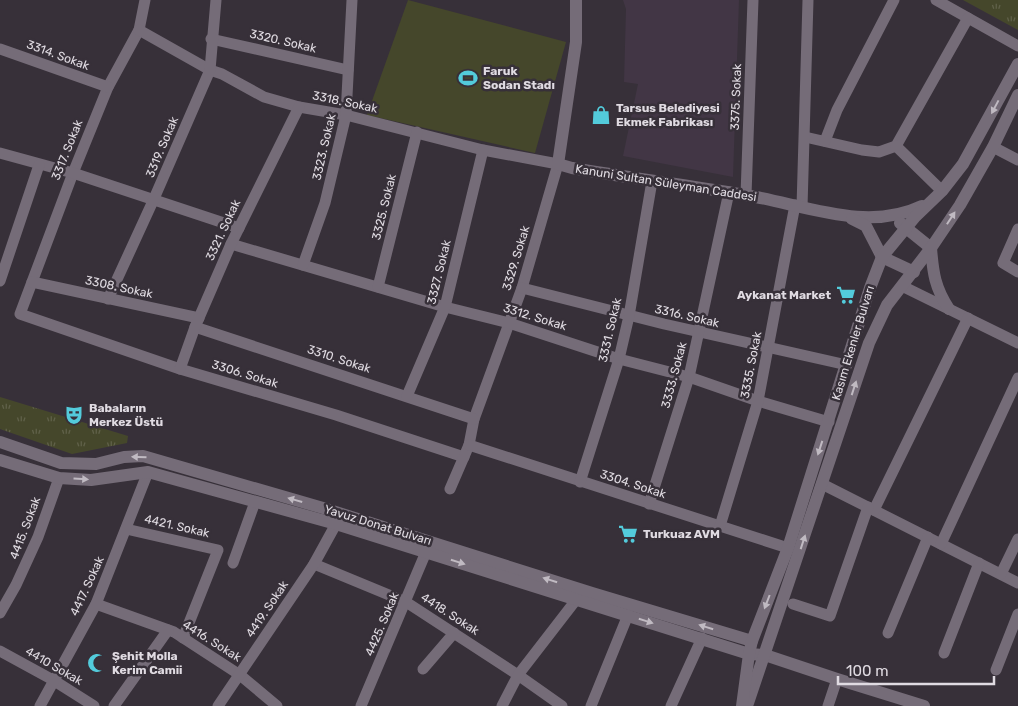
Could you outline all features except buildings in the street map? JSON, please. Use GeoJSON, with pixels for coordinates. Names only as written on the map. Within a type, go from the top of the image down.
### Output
{"type":"FeatureCollection","features":[{"type":"Feature","properties":{"kind":"street","name":"3317. Sokak"},"geometry":{"type":"LineString","coordinates":[[20,314],[73,173],[108,87],[140,30],[145,0]]}},
{"type":"Feature","properties":{"kind":"street","name":"3319. Sokak"},"geometry":{"type":"LineString","coordinates":[[108,299],[154,201],[210,70],[211,39],[216,0]]}},
{"type":"Feature","properties":{"kind":"street","name":"3323. Sokak"},"geometry":{"type":"LineString","coordinates":[[303,265],[325,203],[346,115],[352,0]]}},
{"type":"Feature","properties":{"kind":"street","name":"Kanuni Sultan Süleyman Caddesi"},"geometry":{"type":"LineString","coordinates":[[576,0],[576,42],[558,164],[572,168],[746,195],[848,217]]}},
{"type":"Feature","properties":{"kind":"street","name":"3375. Sokak"},"geometry":{"type":"LineString","coordinates":[[746,195],[753,0]]}},
{"type":"Feature","properties":{"kind":"street","name":"3335. Sokak"},"geometry":{"type":"LineString","coordinates":[[720,526],[758,401],[798,206],[805,137],[808,0]]}},
{"type":"Feature","properties":{"kind":"street"},"geometry":{"type":"LineString","coordinates":[[824,141],[837,110],[894,0]]}},
{"type":"Feature","properties":{"kind":"street"},"geometry":{"type":"LineString","coordinates":[[936,0],[1018,46]]}},
{"type":"Feature","properties":{"kind":"street"},"geometry":{"type":"LineString","coordinates":[[805,137],[879,152],[896,146],[968,18]]}},
{"type":"Feature","properties":{"kind":"street","name":"3318. Sokak"},"geometry":{"type":"LineString","coordinates":[[140,30],[264,98],[299,107],[346,115],[482,150],[558,164]]}},
{"type":"Feature","properties":{"kind":"street","name":"3320. Sokak"},"geometry":{"type":"LineString","coordinates":[[211,39],[348,70]]}},
{"type":"Feature","properties":{"kind":"street","name":"3314. Sokak"},"geometry":{"type":"LineString","coordinates":[[0,48],[108,87]]}},
{"type":"Feature","properties":{"kind":"street","name":"Kasım Ekenler Bulvarı"},"geometry":{"type":"LineString","coordinates":[[742,706],[752,641],[788,548],[870,288],[882,257],[906,228],[942,191],[963,164],[1018,64]]}},
{"type":"Feature","properties":{"kind":"street","name":"Kasım Ekenler Bulvarı"},"geometry":{"type":"LineString","coordinates":[[747,706],[868,343],[887,305],[914,272],[960,204],[993,147],[1018,95]]}},
{"type":"Feature","properties":{"kind":"street","name":"3321. Sokak"},"geometry":{"type":"LineString","coordinates":[[180,369],[197,322],[231,244],[299,107]]}},
{"type":"Feature","properties":{"kind":"street","name":"3325. Sokak"},"geometry":{"type":"LineString","coordinates":[[378,287],[417,132]]}},
{"type":"Feature","properties":{"kind":"street"},"geometry":{"type":"LineString","coordinates":[[896,146],[942,191]]}},
{"type":"Feature","properties":{"kind":"street"},"geometry":{"type":"LineString","coordinates":[[993,147],[1018,160]]}},
{"type":"Feature","properties":{"kind":"street","name":"3327. Sokak"},"geometry":{"type":"LineString","coordinates":[[408,396],[445,308],[482,150]]}},
{"type":"Feature","properties":{"kind":"street"},"geometry":{"type":"LineString","coordinates":[[0,153],[73,173],[239,228]]}},
{"type":"Feature","properties":{"kind":"street","name":"3329. Sokak"},"geometry":{"type":"LineString","coordinates":[[450,488],[469,445],[474,419],[522,288],[558,164]]}},
{"type":"Feature","properties":{"kind":"street"},"geometry":{"type":"LineString","coordinates":[[0,280],[39,165]]}},
{"type":"Feature","properties":{"kind":"street","name":"3331. Sokak"},"geometry":{"type":"LineString","coordinates":[[580,482],[619,359],[629,316],[652,181]]}},
{"type":"Feature","properties":{"kind":"street","name":"3333. Sokak"},"geometry":{"type":"LineString","coordinates":[[649,504],[690,377],[728,192]]}},
{"type":"Feature","properties":{"kind":"street"},"geometry":{"type":"LineString","coordinates":[[848,217],[891,217],[911,212],[929,203]]}},
{"type":"Feature","properties":{"kind":"street"},"geometry":{"type":"LineString","coordinates":[[848,217],[866,226],[882,257],[914,272]]}},
{"type":"Feature","properties":{"kind":"street"},"geometry":{"type":"LineString","coordinates":[[891,217],[931,248],[933,272],[939,294],[949,309]]}},
{"type":"Feature","properties":{"kind":"street"},"geometry":{"type":"LineString","coordinates":[[1018,229],[1003,264],[1018,272]]}},
{"type":"Feature","properties":{"kind":"street","name":"3312. Sokak"},"geometry":{"type":"LineString","coordinates":[[231,244],[445,308],[509,323],[619,359],[690,377],[758,401],[829,422]]}},
{"type":"Feature","properties":{"kind":"street","name":"3308. Sokak"},"geometry":{"type":"LineString","coordinates":[[32,282],[197,322]]}},
{"type":"Feature","properties":{"kind":"street"},"geometry":{"type":"LineString","coordinates":[[902,286],[1018,343]]}},
{"type":"Feature","properties":{"kind":"street","name":"3316. Sokak"},"geometry":{"type":"LineString","coordinates":[[522,288],[699,333],[847,365]]}},
{"type":"Feature","properties":{"kind":"street","name":"3306. Sokak"},"geometry":{"type":"LineString","coordinates":[[20,314],[180,369],[336,415],[464,457]]}},
{"type":"Feature","properties":{"kind":"street"},"geometry":{"type":"LineString","coordinates":[[793,604],[830,616],[871,508],[968,318]]}},
{"type":"Feature","properties":{"kind":"street","name":"3310. Sokak"},"geometry":{"type":"LineString","coordinates":[[197,322],[474,419]]}},
{"type":"Feature","properties":{"kind":"street"},"geometry":{"type":"LineString","coordinates":[[941,544],[1018,378]]}},
{"type":"Feature","properties":{"kind":"street","name":"Yavuz Donat Bulvarı"},"geometry":{"type":"LineString","coordinates":[[0,442],[61,463],[96,464],[124,457],[143,456],[323,508],[592,593],[752,641]]}},
{"type":"Feature","properties":{"kind":"street","name":"3304. Sokak"},"geometry":{"type":"LineString","coordinates":[[469,445],[788,548]]}},
{"type":"Feature","properties":{"kind":"street","name":"Yavuz Donat Bulvarı"},"geometry":{"type":"LineString","coordinates":[[0,460],[58,478],[91,480],[148,472],[336,524],[749,654],[765,654]]}},
{"type":"Feature","properties":{"kind":"street","name":"4417. Sokak"},"geometry":{"type":"LineString","coordinates":[[40,706],[96,604],[148,472]]}},
{"type":"Feature","properties":{"kind":"street","name":"4415. Sokak"},"geometry":{"type":"LineString","coordinates":[[0,613],[38,538],[58,478]]}},
{"type":"Feature","properties":{"kind":"street"},"geometry":{"type":"LineString","coordinates":[[822,484],[1018,583]]}},
{"type":"Feature","properties":{"kind":"street"},"geometry":{"type":"LineString","coordinates":[[233,563],[255,502]]}},
{"type":"Feature","properties":{"kind":"street","name":"4419. Sokak"},"geometry":{"type":"LineString","coordinates":[[218,706],[314,564],[336,524]]}},
{"type":"Feature","properties":{"kind":"street","name":"4421. Sokak"},"geometry":{"type":"LineString","coordinates":[[126,529],[218,550],[183,638]]}},
{"type":"Feature","properties":{"kind":"street"},"geometry":{"type":"LineString","coordinates":[[888,633],[928,537]]}},
{"type":"Feature","properties":{"kind":"street"},"geometry":{"type":"LineString","coordinates":[[1001,574],[1018,539]]}},
{"type":"Feature","properties":{"kind":"street","name":"4425. Sokak"},"geometry":{"type":"LineString","coordinates":[[361,706],[426,552]]}},
{"type":"Feature","properties":{"kind":"street"},"geometry":{"type":"LineString","coordinates":[[944,653],[979,563]]}},
{"type":"Feature","properties":{"kind":"street","name":"4418. Sokak"},"geometry":{"type":"LineString","coordinates":[[314,564],[406,602],[562,706]]}},
{"type":"Feature","properties":{"kind":"street"},"geometry":{"type":"LineString","coordinates":[[502,706],[518,675],[576,600]]}},
{"type":"Feature","properties":{"kind":"street","name":"4416. Sokak"},"geometry":{"type":"LineString","coordinates":[[96,604],[168,630],[183,638],[240,674],[277,706]]}},
{"type":"Feature","properties":{"kind":"street"},"geometry":{"type":"LineString","coordinates":[[996,670],[1018,614]]}},
{"type":"Feature","properties":{"kind":"street"},"geometry":{"type":"LineString","coordinates":[[591,706],[628,615]]}},
{"type":"Feature","properties":{"kind":"street"},"geometry":{"type":"LineString","coordinates":[[114,706],[168,630]]}},
{"type":"Feature","properties":{"kind":"street"},"geometry":{"type":"LineString","coordinates":[[424,669],[454,633]]}},
{"type":"Feature","properties":{"kind":"street"},"geometry":{"type":"LineString","coordinates":[[671,706],[702,638]]}},
{"type":"Feature","properties":{"kind":"street"},"geometry":{"type":"LineString","coordinates":[[752,641],[765,654],[899,702],[924,706]]}},
{"type":"Feature","properties":{"kind":"street","name":"4410 Sokak"},"geometry":{"type":"LineString","coordinates":[[0,651],[53,680],[94,706]]}},
{"type":"Feature","properties":{"kind":"street"},"geometry":{"type":"LineString","coordinates":[[828,706],[836,679]]}},
{"type":"Feature","properties":{"kind":"shaded area"},"geometry":{"type":"Polygon","coordinates":[[[623,0],[739,0],[733,177],[623,156],[638,84],[624,82],[626,9],[623,0]]]}},
{"type":"Feature","properties":{"kind":"green space","name":"Faruk Sodan Stadı"},"geometry":{"type":"Polygon","coordinates":[[[408,0],[566,42],[535,153],[367,115],[408,0]]]}},
{"type":"Feature","properties":{"kind":"green space"},"geometry":{"type":"Polygon","coordinates":[[[963,0],[1018,0],[1018,30],[963,0]]]}},
{"type":"Feature","properties":{"kind":"green space"},"geometry":{"type":"Polygon","coordinates":[[[0,397],[128,436],[127,443],[72,454],[0,429],[0,397]]]}},
{"type":"Feature","properties":{"kind":"place","name":"Faruk Sodan Stadı"},"geometry":{"type":"Point","coordinates":[468,78]}},
{"type":"Feature","properties":{"kind":"place","name":"Tarsus Belediyesi Ekmek Fabrikası"},"geometry":{"type":"Point","coordinates":[601,115]}},
{"type":"Feature","properties":{"kind":"place","name":"Aykanat Market"},"geometry":{"type":"Point","coordinates":[846,295]}},
{"type":"Feature","properties":{"kind":"place","name":"Babaların Merkez Üstü"},"geometry":{"type":"Point","coordinates":[74,415]}},
{"type":"Feature","properties":{"kind":"place","name":"Turkuaz AVM"},"geometry":{"type":"Point","coordinates":[628,534]}},
{"type":"Feature","properties":{"kind":"place","name":"Şehit Molla Kerim Camii"},"geometry":{"type":"Point","coordinates":[97,663]}}]}
